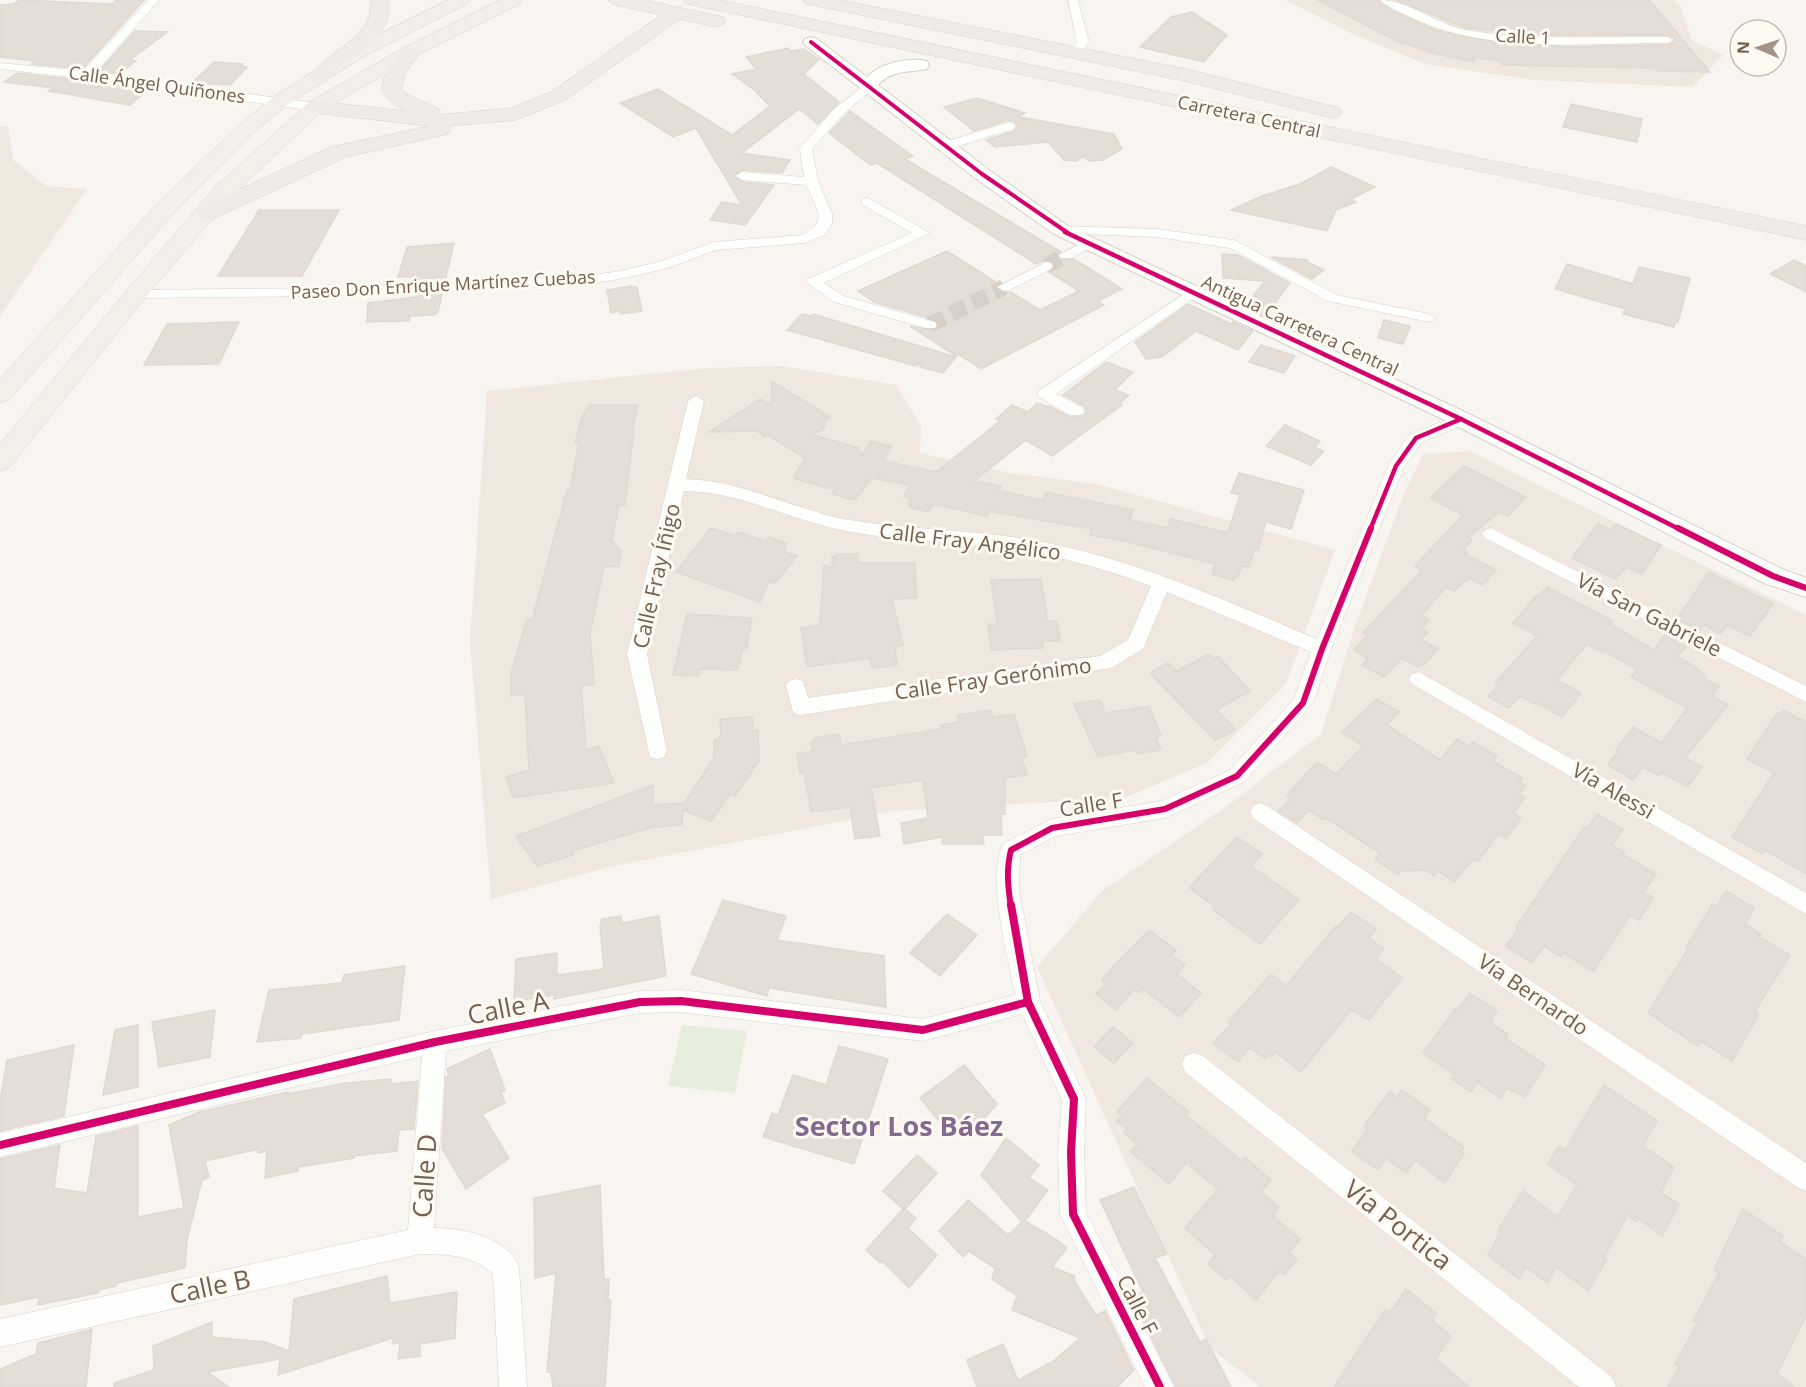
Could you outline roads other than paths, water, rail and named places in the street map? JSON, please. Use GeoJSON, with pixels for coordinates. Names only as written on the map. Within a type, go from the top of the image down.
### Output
{"type":"FeatureCollection","features":[{"type":"Feature","properties":{"kind":"highway"},"geometry":{"type":"LineString","coordinates":[[319,76],[338,58],[362,42],[377,25],[381,12],[378,0]]}},
{"type":"Feature","properties":{"kind":"highway"},"geometry":{"type":"LineString","coordinates":[[600,0],[615,12],[614,33]]}},
{"type":"Feature","properties":{"kind":"highway"},"geometry":{"type":"LineString","coordinates":[[618,0],[677,7],[811,42],[921,66],[1420,159],[1474,159]]}},
{"type":"Feature","properties":{"kind":"highway","name":"Carretera Central"},"geometry":{"type":"LineString","coordinates":[[737,0],[1806,233]]}},
{"type":"Feature","properties":{"kind":"highway"},"geometry":{"type":"LineString","coordinates":[[812,0],[1186,75],[1347,116]]}},
{"type":"Feature","properties":{"kind":"highway"},"geometry":{"type":"LineString","coordinates":[[908,0],[933,16],[965,31]]}},
{"type":"Feature","properties":{"kind":"highway"},"geometry":{"type":"LineString","coordinates":[[411,51],[392,82],[391,90],[398,99],[423,110],[465,112],[497,108],[522,100],[614,33],[677,7]]}},
{"type":"Feature","properties":{"kind":"highway"},"geometry":{"type":"LineString","coordinates":[[207,213],[339,152],[516,114],[558,96],[677,7]]}},
{"type":"Feature","properties":{"kind":"highway","name":"Carretera Central"},"geometry":{"type":"LineString","coordinates":[[677,7],[1806,222]]}},
{"type":"Feature","properties":{"kind":"highway"},"geometry":{"type":"LineString","coordinates":[[315,107],[440,121],[516,114]]}},
{"type":"Feature","properties":{"kind":"highway"},"geometry":{"type":"LineString","coordinates":[[1370,122],[1474,159]]}},
{"type":"Feature","properties":{"kind":"main road"},"geometry":{"type":"LineString","coordinates":[[0,393],[189,184],[245,130],[280,102],[354,54],[461,0]]}},
{"type":"Feature","properties":{"kind":"main road"},"geometry":{"type":"LineString","coordinates":[[0,462],[135,294],[231,184],[315,107],[411,51],[514,0]]}},
{"type":"Feature","properties":{"kind":"street"},"geometry":{"type":"LineString","coordinates":[[87,75],[154,0]]}},
{"type":"Feature","properties":{"kind":"street"},"geometry":{"type":"LineString","coordinates":[[1073,0],[1083,42],[1076,53]]}},
{"type":"Feature","properties":{"kind":"street","name":"Calle 1"},"geometry":{"type":"LineString","coordinates":[[1385,0],[1426,21],[1465,33],[1535,39],[1668,40]]}},
{"type":"Feature","properties":{"kind":"street","name":"Antigua Carretera Central"},"geometry":{"type":"LineString","coordinates":[[811,42],[946,146],[1061,230],[1461,419],[1773,576],[1806,588]]}},
{"type":"Feature","properties":{"kind":"street","name":"Calle Ángel Quiñones"},"geometry":{"type":"LineString","coordinates":[[0,66],[87,75],[315,107]]}},
{"type":"Feature","properties":{"kind":"street"},"geometry":{"type":"LineString","coordinates":[[869,86],[873,78],[888,68],[921,66]]}},
{"type":"Feature","properties":{"kind":"street","name":"Paseo Don Enrique Martínez Cuebas"},"geometry":{"type":"LineString","coordinates":[[135,294],[340,292],[572,282],[620,275],[663,265],[714,246],[805,238],[820,232],[825,224],[825,213],[811,180],[806,149],[839,111],[869,86]]}},
{"type":"Feature","properties":{"kind":"street"},"geometry":{"type":"LineString","coordinates":[[946,146],[1009,126]]}},
{"type":"Feature","properties":{"kind":"street"},"geometry":{"type":"LineString","coordinates":[[742,176],[811,180]]}},
{"type":"Feature","properties":{"kind":"street"},"geometry":{"type":"LineString","coordinates":[[868,201],[923,233],[813,282],[839,299],[930,325]]}},
{"type":"Feature","properties":{"kind":"street"},"geometry":{"type":"LineString","coordinates":[[1061,230],[1157,233],[1234,244],[1333,298],[1429,318]]}},
{"type":"Feature","properties":{"kind":"street"},"geometry":{"type":"LineString","coordinates":[[1066,255],[1089,243]]}},
{"type":"Feature","properties":{"kind":"street"},"geometry":{"type":"LineString","coordinates":[[1004,287],[1046,266]]}},
{"type":"Feature","properties":{"kind":"street"},"geometry":{"type":"LineString","coordinates":[[1076,411],[1045,394],[1193,292]]}},
{"type":"Feature","properties":{"kind":"street","name":"Calle Fray Íñigo"},"geometry":{"type":"LineString","coordinates":[[657,751],[637,654],[696,401]]}},
{"type":"Feature","properties":{"kind":"street","name":"Calle F"},"geometry":{"type":"LineString","coordinates":[[1160,1387],[1073,1215],[1071,1152],[1074,1099],[1028,1002],[1008,890],[1008,861],[1011,850],[1052,828],[1165,809],[1237,776],[1303,703],[1322,649],[1396,466],[1416,438],[1461,419]]}},
{"type":"Feature","properties":{"kind":"street","name":"Calle Fray Angélico"},"geometry":{"type":"LineString","coordinates":[[678,485],[708,485],[740,492],[841,524],[903,535],[1042,548],[1103,563],[1162,581],[1322,649]]}},
{"type":"Feature","properties":{"kind":"street","name":"Vía San Gabriele"},"geometry":{"type":"LineString","coordinates":[[1491,534],[1806,695]]}},
{"type":"Feature","properties":{"kind":"street","name":"Calle Fray Gerónimo"},"geometry":{"type":"LineString","coordinates":[[796,686],[800,707],[1104,663],[1136,644],[1162,581]]}},
{"type":"Feature","properties":{"kind":"street","name":"Vía Alessi"},"geometry":{"type":"LineString","coordinates":[[1419,679],[1806,904]]}},
{"type":"Feature","properties":{"kind":"street","name":"Vía Bernardo"},"geometry":{"type":"LineString","coordinates":[[1260,812],[1806,1178]]}},
{"type":"Feature","properties":{"kind":"street","name":"Calle A"},"geometry":{"type":"LineString","coordinates":[[0,1145],[435,1042],[640,1002],[681,1001],[922,1030],[1028,1002]]}},
{"type":"Feature","properties":{"kind":"street","name":"Calle D"},"geometry":{"type":"LineString","coordinates":[[435,1042],[420,1241],[450,1241],[487,1251],[506,1267],[513,1387]]}},
{"type":"Feature","properties":{"kind":"street","name":"Vía Portica"},"geometry":{"type":"LineString","coordinates":[[1194,1064],[1602,1387]]}},
{"type":"Feature","properties":{"kind":"street","name":"Calle B"},"geometry":{"type":"LineString","coordinates":[[0,1333],[420,1241]]}},
{"type":"Feature","properties":{"kind":"tunnel"},"geometry":{"type":"LineString","coordinates":[[1046,266],[1066,255]]}},
{"type":"Feature","properties":{"kind":"tunnel"},"geometry":{"type":"LineString","coordinates":[[930,325],[1004,287]]}},
{"type":"Feature","properties":{"kind":"district","name":"Sector Los Báez"},"geometry":{"type":"Point","coordinates":[899,1127]}}]}
